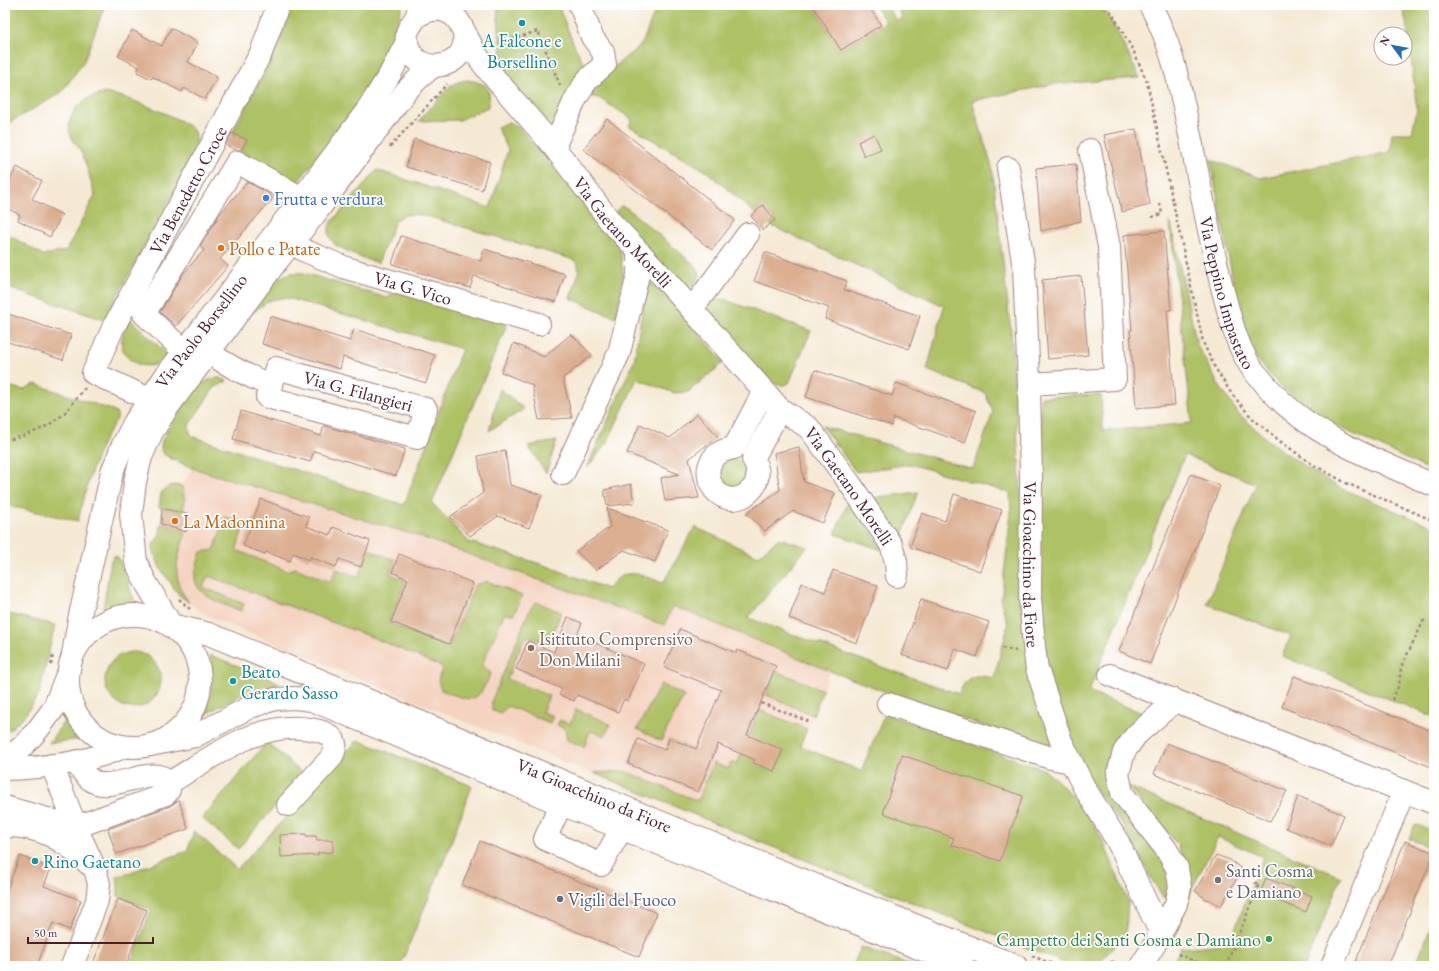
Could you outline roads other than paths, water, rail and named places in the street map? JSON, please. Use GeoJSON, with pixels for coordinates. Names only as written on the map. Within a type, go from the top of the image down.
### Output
{"type":"FeatureCollection","features":[{"type":"Feature","properties":{"kind":"street","name":"Via Benedetto Croce"},"geometry":{"type":"LineString","coordinates":[[150,399],[89,380],[112,328],[261,53],[278,5]]}},
{"type":"Feature","properties":{"kind":"street"},"geometry":{"type":"LineString","coordinates":[[554,147],[575,100],[594,74],[605,64],[603,52],[592,37],[580,5]]}},
{"type":"Feature","properties":{"kind":"street","name":"Via Peppino Impastato"},"geometry":{"type":"LineString","coordinates":[[1150,5],[1160,23],[1172,52],[1218,269],[1234,334],[1248,363],[1273,394],[1308,423],[1361,453],[1434,485]]}},
{"type":"Feature","properties":{"kind":"street"},"geometry":{"type":"LineString","coordinates":[[445,70],[463,48],[464,38],[458,18],[443,10],[433,9],[424,12],[417,11],[409,28],[407,42],[410,51],[423,64],[445,70],[465,63],[487,69]]}},
{"type":"Feature","properties":{"kind":"street","name":"Via Gaetano Morelli"},"geometry":{"type":"LineString","coordinates":[[458,18],[476,54],[487,69],[554,147],[610,221],[692,309],[780,409],[809,428],[851,484],[891,545],[896,561],[897,576]]}},
{"type":"Feature","properties":{"kind":"street","name":"Via Paolo Borsellino"},"geometry":{"type":"LineString","coordinates":[[71,663],[112,472],[128,435],[150,399],[184,351],[302,198],[368,108],[390,74],[407,42]]}},
{"type":"Feature","properties":{"kind":"street","name":"Via Paolo Borsellino"},"geometry":{"type":"LineString","coordinates":[[171,625],[146,583],[136,562],[131,514],[135,482],[141,457],[152,432],[168,407],[208,352],[292,241],[315,214],[406,91],[419,78],[445,70]]}},
{"type":"Feature","properties":{"kind":"street"},"geometry":{"type":"LineString","coordinates":[[1028,384],[1115,379],[1109,247],[1090,150]]}},
{"type":"Feature","properties":{"kind":"street"},"geometry":{"type":"LineString","coordinates":[[184,351],[144,314],[237,162],[302,198]]}},
{"type":"Feature","properties":{"kind":"street","name":"Via Gioacchino da Fiore"},"geometry":{"type":"LineString","coordinates":[[1008,168],[1024,268],[1031,481],[1030,598],[1034,647],[1040,676],[1061,741],[1084,787],[1118,842],[1161,934]]}},
{"type":"Feature","properties":{"kind":"street"},"geometry":{"type":"LineString","coordinates":[[692,309],[748,234]]}},
{"type":"Feature","properties":{"kind":"street","name":"Via G. Vico"},"geometry":{"type":"LineString","coordinates":[[292,241],[303,250],[346,268],[539,324]]}},
{"type":"Feature","properties":{"kind":"street"},"geometry":{"type":"LineString","coordinates":[[563,474],[619,353],[638,275],[638,252]]}},
{"type":"Feature","properties":{"kind":"street"},"geometry":{"type":"LineString","coordinates":[[208,352],[229,366],[271,385]]}},
{"type":"Feature","properties":{"kind":"street","name":"Via G. Filangieri"},"geometry":{"type":"LineString","coordinates":[[276,368],[426,409],[417,438],[266,397],[271,385],[276,368]]}},
{"type":"Feature","properties":{"kind":"street"},"geometry":{"type":"LineString","coordinates":[[764,391],[734,448],[725,450],[718,454],[710,464],[708,473],[710,483],[715,491],[727,498],[736,498],[748,493],[753,488],[757,480],[758,472],[753,459],[780,409]]}},
{"type":"Feature","properties":{"kind":"street"},"geometry":{"type":"LineString","coordinates":[[5,759],[21,748],[54,708],[71,663],[80,642],[90,631],[102,622],[116,617],[130,614],[158,618],[171,625],[181,633],[195,654],[199,666],[200,692],[190,716],[173,734],[162,741],[150,745],[138,747],[124,746],[97,736],[86,727],[77,715],[71,701],[68,687],[71,663]]}},
{"type":"Feature","properties":{"kind":"street","name":"Via Gioacchino da Fiore"},"geometry":{"type":"LineString","coordinates":[[171,625],[209,634],[691,835],[1023,960]]}},
{"type":"Feature","properties":{"kind":"street"},"geometry":{"type":"LineString","coordinates":[[1110,675],[1434,803]]}},
{"type":"Feature","properties":{"kind":"street","name":"Via Gioacchino da Fiore"},"geometry":{"type":"LineString","coordinates":[[150,745],[194,736],[250,707],[275,699],[296,698],[312,700],[561,804],[963,966]]}},
{"type":"Feature","properties":{"kind":"street"},"geometry":{"type":"LineString","coordinates":[[1143,965],[1176,904],[1180,887],[1177,868],[1166,849],[1122,793],[1118,774],[1124,752],[1136,735],[1175,701]]}},
{"type":"Feature","properties":{"kind":"street"},"geometry":{"type":"LineString","coordinates":[[888,704],[1051,758],[1072,762]]}},
{"type":"Feature","properties":{"kind":"street"},"geometry":{"type":"LineString","coordinates":[[169,783],[225,749],[254,736],[275,729],[300,728],[327,734],[335,743],[335,750],[331,758],[288,805]]}},
{"type":"Feature","properties":{"kind":"street"},"geometry":{"type":"LineString","coordinates":[[5,769],[30,769],[75,762],[105,755],[124,746]]}},
{"type":"Feature","properties":{"kind":"street"},"geometry":{"type":"LineString","coordinates":[[5,807],[76,827],[166,794],[169,790],[169,783],[164,778],[155,775],[109,784],[97,783],[87,777],[75,762]]}},
{"type":"Feature","properties":{"kind":"street"},"geometry":{"type":"LineString","coordinates":[[52,765],[76,827],[95,869],[99,884],[98,900],[72,966]]}},
{"type":"Feature","properties":{"kind":"street"},"geometry":{"type":"LineString","coordinates":[[1332,966],[1404,792]]}},
{"type":"Feature","properties":{"kind":"street"},"geometry":{"type":"LineString","coordinates":[[561,804],[545,839],[601,865],[622,828]]}},
{"type":"Feature","properties":{"kind":"street"},"geometry":{"type":"LineString","coordinates":[[5,826],[34,829],[53,836],[70,847],[95,869]]}},
{"type":"Feature","properties":{"kind":"place","name":"A Falcone e Borsellino"},"geometry":{"type":"Point","coordinates":[522,23]}},
{"type":"Feature","properties":{"kind":"place","name":"Frutta e verdura"},"geometry":{"type":"Point","coordinates":[266,198]}},
{"type":"Feature","properties":{"kind":"place","name":"Pollo e Patate"},"geometry":{"type":"Point","coordinates":[221,248]}},
{"type":"Feature","properties":{"kind":"place","name":"La Madonnina"},"geometry":{"type":"Point","coordinates":[175,521]}},
{"type":"Feature","properties":{"kind":"place","name":"Isitituto Comprensivo Don Milani"},"geometry":{"type":"Point","coordinates":[531,648]}},
{"type":"Feature","properties":{"kind":"place","name":"Beato Gerardo Sasso"},"geometry":{"type":"Point","coordinates":[233,681]}},
{"type":"Feature","properties":{"kind":"place","name":"Rino Gaetano"},"geometry":{"type":"Point","coordinates":[35,861]}},
{"type":"Feature","properties":{"kind":"place","name":"Santi Cosma e Damiano"},"geometry":{"type":"Point","coordinates":[1218,880]}},
{"type":"Feature","properties":{"kind":"place","name":"Vigili del Fuoco"},"geometry":{"type":"Point","coordinates":[560,899]}},
{"type":"Feature","properties":{"kind":"place","name":"Campetto dei Santi Cosma e Damiano"},"geometry":{"type":"Point","coordinates":[1269,939]}}]}
